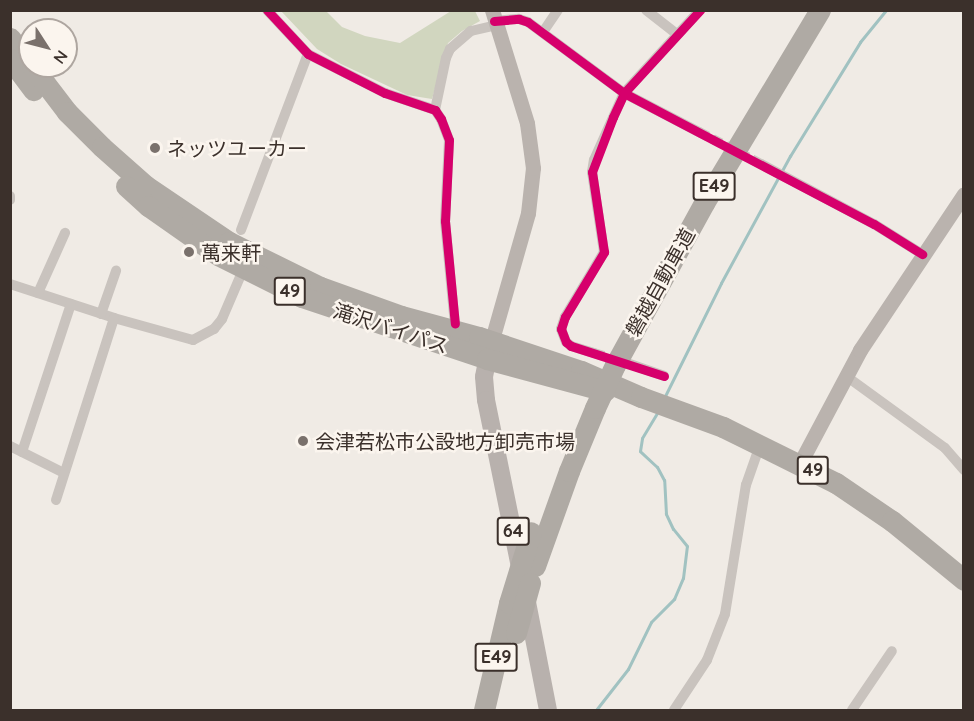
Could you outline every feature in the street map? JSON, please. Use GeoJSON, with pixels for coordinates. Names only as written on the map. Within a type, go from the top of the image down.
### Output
{"type":"FeatureCollection","features":[{"type":"Feature","properties":{"kind":"highway","name":"磐越自動車道"},"geometry":{"type":"LineString","coordinates":[[484,711],[509,603],[531,532],[588,406],[691,196],[803,10]]}},
{"type":"Feature","properties":{"kind":"highway","name":"磐越自動車道"},"geometry":{"type":"LineString","coordinates":[[609,361],[820,10]]}},
{"type":"Feature","properties":{"kind":"highway","name":"滝沢バイパス"},"geometry":{"type":"LineString","coordinates":[[10,59],[40,100],[107,170],[148,206],[243,270],[323,306],[489,350]]}},
{"type":"Feature","properties":{"kind":"highway","name":"滝沢バイパス"},"geometry":{"type":"LineString","coordinates":[[41,78],[67,112],[110,155],[146,186],[229,242],[320,287],[581,386],[641,398],[723,427],[760,444],[800,463],[878,511],[963,580]]}},
{"type":"Feature","properties":{"kind":"highway","name":"磐越自動車道"},"geometry":{"type":"LineString","coordinates":[[499,711],[516,633],[535,566],[588,406]]}},
{"type":"Feature","properties":{"kind":"main road","name":"64"},"geometry":{"type":"LineString","coordinates":[[489,350],[484,377],[486,400],[548,711]]}},
{"type":"Feature","properties":{"kind":"street"},"geometry":{"type":"LineString","coordinates":[[267,10],[308,54],[385,93],[435,110]]}},
{"type":"Feature","properties":{"kind":"street"},"geometry":{"type":"LineString","coordinates":[[543,32],[558,10]]}},
{"type":"Feature","properties":{"kind":"street"},"geometry":{"type":"LineString","coordinates":[[646,10],[677,34]]}},
{"type":"Feature","properties":{"kind":"street"},"geometry":{"type":"LineString","coordinates":[[664,376],[609,361],[571,346],[566,342],[561,329],[565,317],[604,252],[592,172],[624,93],[700,10]]}},
{"type":"Feature","properties":{"kind":"street"},"geometry":{"type":"LineString","coordinates":[[489,350],[528,213],[532,168],[527,123],[494,19]]}},
{"type":"Feature","properties":{"kind":"street"},"geometry":{"type":"LineString","coordinates":[[454,324],[445,221],[449,140],[435,110],[450,49],[471,31],[494,19],[519,19],[543,32],[624,93],[699,132]]}},
{"type":"Feature","properties":{"kind":"street"},"geometry":{"type":"LineString","coordinates":[[242,230],[308,54]]}},
{"type":"Feature","properties":{"kind":"street"},"geometry":{"type":"LineString","coordinates":[[761,164],[874,224],[922,255]]}},
{"type":"Feature","properties":{"kind":"street"},"geometry":{"type":"LineString","coordinates":[[800,463],[846,376],[888,305],[963,194]]}},
{"type":"Feature","properties":{"kind":"street"},"geometry":{"type":"LineString","coordinates":[[38,293],[65,234]]}},
{"type":"Feature","properties":{"kind":"street"},"geometry":{"type":"LineString","coordinates":[[10,284],[114,318],[193,340],[214,329],[222,319],[243,270]]}},
{"type":"Feature","properties":{"kind":"street"},"geometry":{"type":"LineString","coordinates":[[101,314],[116,271]]}},
{"type":"Feature","properties":{"kind":"street"},"geometry":{"type":"LineString","coordinates":[[22,452],[71,304]]}},
{"type":"Feature","properties":{"kind":"street"},"geometry":{"type":"LineString","coordinates":[[56,500],[114,318]]}},
{"type":"Feature","properties":{"kind":"street"},"geometry":{"type":"LineString","coordinates":[[846,376],[945,448],[963,470]]}},
{"type":"Feature","properties":{"kind":"street"},"geometry":{"type":"LineString","coordinates":[[674,711],[707,660],[724,614],[746,485],[760,444]]}},
{"type":"Feature","properties":{"kind":"street"},"geometry":{"type":"LineString","coordinates":[[10,446],[64,473]]}},
{"type":"Feature","properties":{"kind":"street"},"geometry":{"type":"LineString","coordinates":[[852,711],[891,651]]}},
{"type":"Feature","properties":{"kind":"green space"},"geometry":{"type":"Polygon","coordinates":[[[281,11],[326,11],[342,27],[365,36],[400,43],[451,11],[475,11],[480,21],[462,31],[448,43],[432,99],[407,95],[341,64],[317,49],[281,11]]]}},
{"type":"Feature","properties":{"kind":"waterway"},"geometry":{"type":"LineString","coordinates":[[665,396],[721,283],[790,156],[860,42],[886,10]]}},
{"type":"Feature","properties":{"kind":"waterway"},"geometry":{"type":"LineString","coordinates":[[596,710],[628,669],[651,622],[674,599],[683,578],[687,546],[673,529],[666,514],[664,480],[657,467],[640,451],[642,438],[659,410]]}},
{"type":"Feature","properties":{"kind":"tunnel"},"geometry":{"type":"LineString","coordinates":[[699,132],[761,164]]}},
{"type":"Feature","properties":{"kind":"tunnel"},"geometry":{"type":"LineString","coordinates":[[594,353],[621,361]]}},
{"type":"Feature","properties":{"kind":"cycle path"},"geometry":{"type":"LineString","coordinates":[[267,10],[308,54],[385,93],[435,110],[441,119],[449,140],[445,221],[455,324]]}},
{"type":"Feature","properties":{"kind":"cycle path"},"geometry":{"type":"LineString","coordinates":[[664,376],[571,346],[566,342],[561,329],[565,317],[604,252],[592,172],[613,117],[624,93],[700,10]]}},
{"type":"Feature","properties":{"kind":"cycle path"},"geometry":{"type":"LineString","coordinates":[[494,21],[519,19],[528,22],[624,93],[874,224],[922,254]]}},
{"type":"Feature","properties":{"kind":"place","name":"ネッツユーカー"},"geometry":{"type":"Point","coordinates":[155,148]}},
{"type":"Feature","properties":{"kind":"place","name":"萬来軒"},"geometry":{"type":"Point","coordinates":[189,252]}},
{"type":"Feature","properties":{"kind":"place","name":"会津若松市公設地方卸売市場"},"geometry":{"type":"Point","coordinates":[303,441]}}]}
